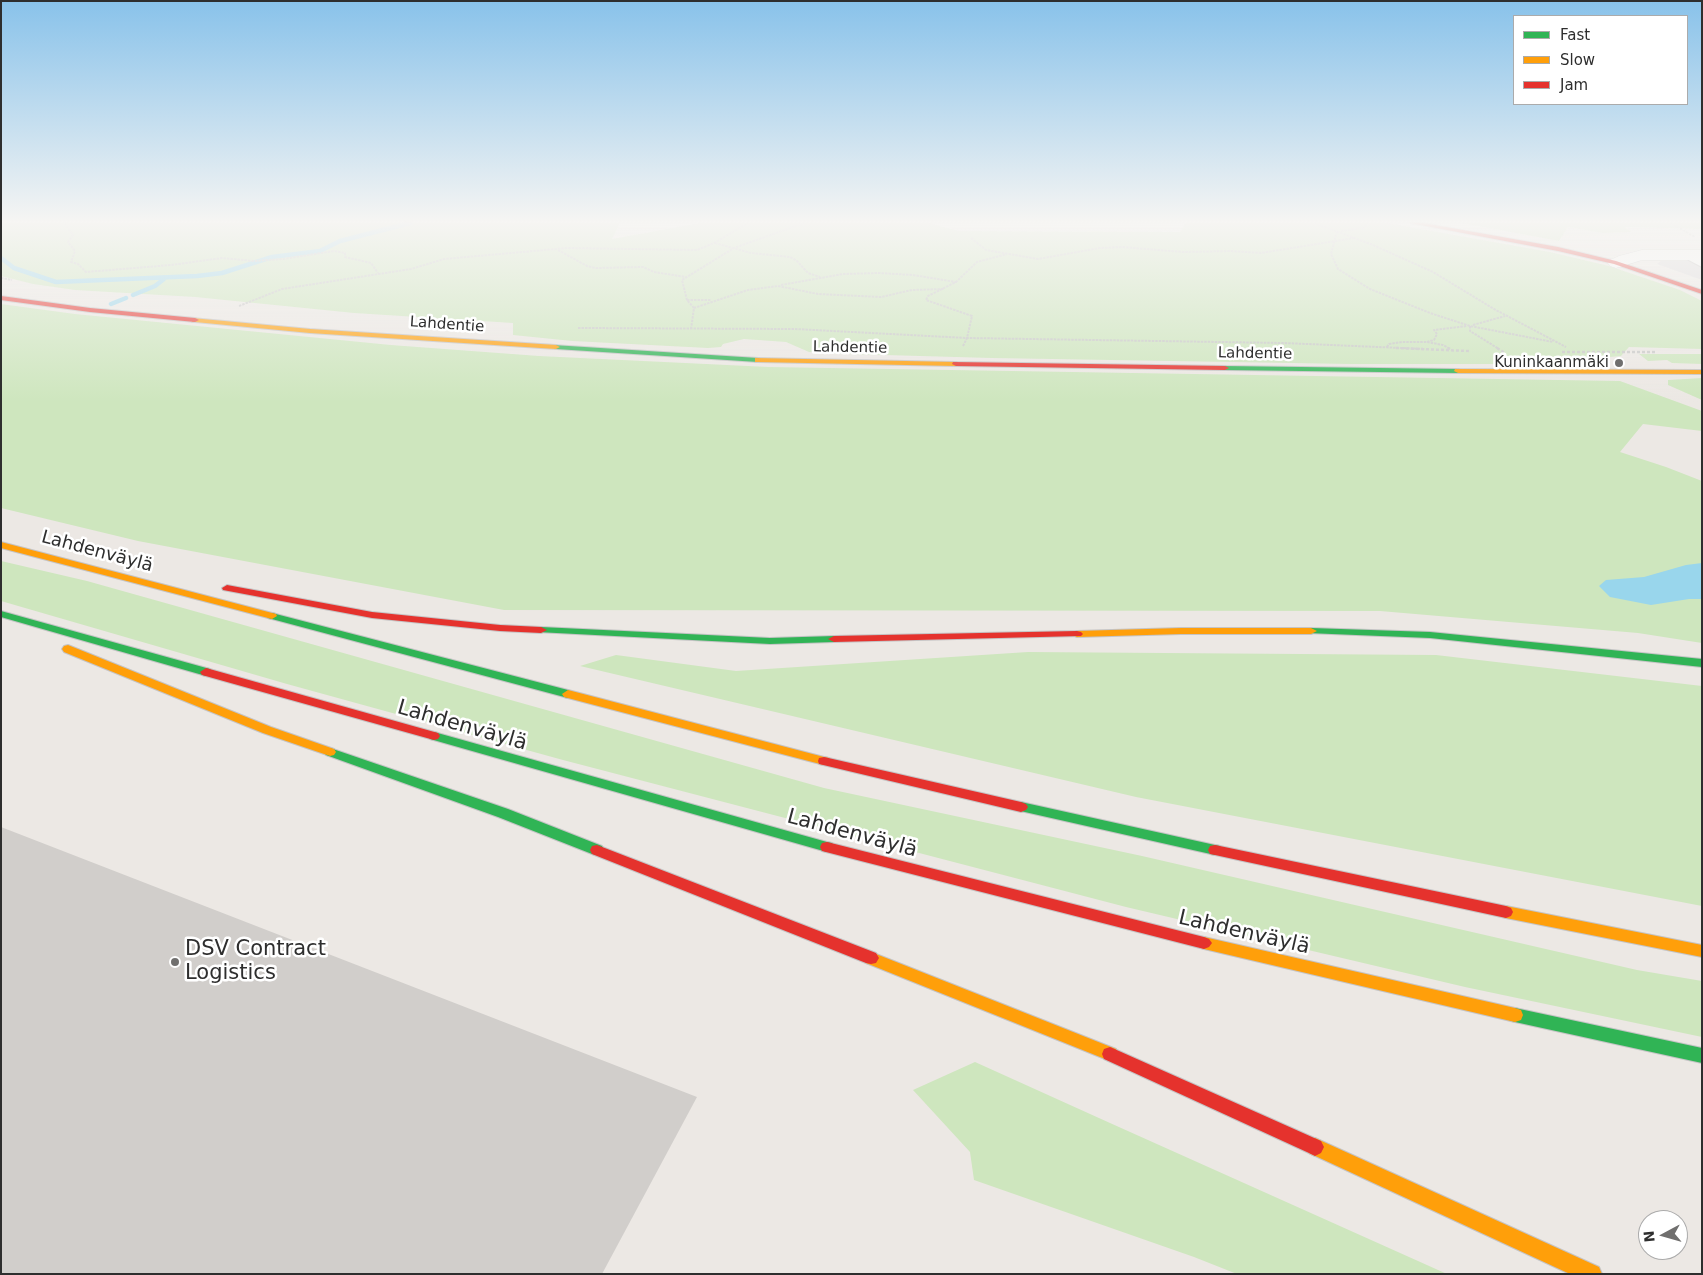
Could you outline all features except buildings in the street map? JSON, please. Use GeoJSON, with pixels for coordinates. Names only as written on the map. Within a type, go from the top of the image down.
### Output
{"type":"FeatureCollection","features":[{"type":"Feature","properties":{"kind":"main road"},"geometry":{"type":"LineString","coordinates":[[1674,282],[1702,292]]}},
{"type":"Feature","properties":{"kind":"main road","name":"Lahdentie"},"geometry":{"type":"LineString","coordinates":[[1,298],[90,310],[310,331],[737,359],[960,365],[1575,373],[1702,372]]}},
{"type":"Feature","properties":{"kind":"main road"},"geometry":{"type":"LineString","coordinates":[[7,546],[168,577]]}},
{"type":"Feature","properties":{"kind":"main road","name":"Lahdenväylä"},"geometry":{"type":"LineString","coordinates":[[7,546],[842,766],[1152,838],[1559,924],[1702,951]]}},
{"type":"Feature","properties":{"kind":"main road"},"geometry":{"type":"LineString","coordinates":[[216,586],[372,615],[500,628],[770,641],[1181,631],[1296,631],[1430,635],[1702,664]]}},
{"type":"Feature","properties":{"kind":"main road","name":"Lahdenväylä"},"geometry":{"type":"LineString","coordinates":[[1,614],[791,837],[1103,919],[1586,1032],[1702,1056]]}},
{"type":"Feature","properties":{"kind":"main road"},"geometry":{"type":"LineString","coordinates":[[1,622],[29,634]]}},
{"type":"Feature","properties":{"kind":"main road"},"geometry":{"type":"LineString","coordinates":[[56,645],[267,730],[502,813],[1106,1052],[1592,1274]]}},
{"type":"Feature","properties":{"kind":"main road"},"geometry":{"type":"LineString","coordinates":[[1658,660],[1702,668]]}},
{"type":"Feature","properties":{"kind":"path"},"geometry":{"type":"LineString","coordinates":[[248,306],[239,306],[282,289],[321,282]]}},
{"type":"Feature","properties":{"kind":"path"},"geometry":{"type":"LineString","coordinates":[[683,282],[687,300],[694,308],[691,329]]}},
{"type":"Feature","properties":{"kind":"path"},"geometry":{"type":"LineString","coordinates":[[694,308],[713,300],[748,290],[795,282]]}},
{"type":"Feature","properties":{"kind":"path"},"geometry":{"type":"LineString","coordinates":[[928,296],[955,282]]}},
{"type":"Feature","properties":{"kind":"path"},"geometry":{"type":"LineString","coordinates":[[1360,282],[1389,298],[1470,326],[1557,343]]}},
{"type":"Feature","properties":{"kind":"path"},"geometry":{"type":"LineString","coordinates":[[1450,282],[1506,316],[1566,347]]}},
{"type":"Feature","properties":{"kind":"path"},"geometry":{"type":"LineString","coordinates":[[778,286],[818,294],[881,297],[918,290],[944,288]]}},
{"type":"Feature","properties":{"kind":"path"},"geometry":{"type":"LineString","coordinates":[[918,290],[928,296]]}},
{"type":"Feature","properties":{"kind":"path"},"geometry":{"type":"LineString","coordinates":[[928,296],[926,300],[972,316],[967,338],[959,353],[960,365]]}},
{"type":"Feature","properties":{"kind":"path"},"geometry":{"type":"LineString","coordinates":[[687,300],[713,300]]}},
{"type":"Feature","properties":{"kind":"path"},"geometry":{"type":"LineString","coordinates":[[1428,342],[1434,340],[1437,334],[1434,330],[1479,325],[1506,316]]}},
{"type":"Feature","properties":{"kind":"path"},"geometry":{"type":"LineString","coordinates":[[1470,326],[1470,332],[1504,353]]}},
{"type":"Feature","properties":{"kind":"path"},"geometry":{"type":"LineString","coordinates":[[574,328],[795,328],[883,335],[967,338],[1284,343],[1469,351]]}},
{"type":"Feature","properties":{"kind":"path"},"geometry":{"type":"LineString","coordinates":[[1387,348],[1389,344],[1402,342],[1428,342],[1443,345],[1452,350]]}},
{"type":"Feature","properties":{"kind":"path"},"geometry":{"type":"LineString","coordinates":[[1496,352],[1514,353]]}},
{"type":"Feature","properties":{"kind":"path"},"geometry":{"type":"LineString","coordinates":[[1553,352],[1658,352]]}},
{"type":"Feature","properties":{"kind":"green space"},"geometry":{"type":"Polygon","coordinates":[[[27,282],[1658,282],[1680,290],[1702,301],[1702,349],[1629,347],[1621,356],[1528,364],[1350,364],[849,354],[809,352],[786,342],[744,339],[723,344],[721,347],[708,348],[572,341],[513,335],[513,323],[354,313],[195,297],[75,290],[27,282]]]}},
{"type":"Feature","properties":{"kind":"green space"},"geometry":{"type":"Polygon","coordinates":[[[1,304],[75,314],[391,345],[539,356],[769,367],[1620,381],[1702,411],[1702,431],[1643,424],[1620,452],[1702,481],[1702,643],[1638,633],[1380,611],[504,610],[138,541],[1,508],[1,304]]]}},
{"type":"Feature","properties":{"kind":"green space"},"geometry":{"type":"Polygon","coordinates":[[[1639,354],[1702,354],[1702,364],[1672,363],[1667,360],[1648,361],[1639,354]]]}},
{"type":"Feature","properties":{"kind":"green space"},"geometry":{"type":"Polygon","coordinates":[[[1702,378],[1702,400],[1668,385],[1668,380],[1702,378]]]}},
{"type":"Feature","properties":{"kind":"green space"},"geometry":{"type":"Polygon","coordinates":[[[1,561],[87,581],[824,788],[1142,856],[1637,970],[1702,981],[1702,1037],[1465,987],[1126,907],[563,760],[287,684],[1,601],[1,561]]]}},
{"type":"Feature","properties":{"kind":"green space"},"geometry":{"type":"Polygon","coordinates":[[[1028,652],[1436,655],[1702,686],[1702,906],[1136,797],[580,666],[616,655],[736,671],[1028,652]]]}},
{"type":"Feature","properties":{"kind":"green space"},"geometry":{"type":"Polygon","coordinates":[[[975,1062],[1447,1274],[1237,1274],[1194,1257],[974,1180],[970,1152],[913,1090],[975,1062]]]}},
{"type":"Feature","properties":{"kind":"water"},"geometry":{"type":"Polygon","coordinates":[[[1702,563],[1702,599],[1689,599],[1651,605],[1610,597],[1599,586],[1606,580],[1644,577],[1686,565],[1702,563]]]}},
{"type":"Feature","properties":{"kind":"waterway"},"geometry":{"type":"LineString","coordinates":[[133,295],[160,282]]}},
{"type":"Feature","properties":{"kind":"waterway"},"geometry":{"type":"LineString","coordinates":[[111,304],[126,298]]}},
{"type":"Feature","properties":{"kind":"traffic: fast"},"geometry":{"type":"LineString","coordinates":[[556,347],[758,360]]}},
{"type":"Feature","properties":{"kind":"traffic: fast"},"geometry":{"type":"LineString","coordinates":[[1225,368],[1458,371]]}},
{"type":"Feature","properties":{"kind":"traffic: fast"},"geometry":{"type":"LineString","coordinates":[[1,614],[206,672]]}},
{"type":"Feature","properties":{"kind":"traffic: fast"},"geometry":{"type":"LineString","coordinates":[[272,616],[568,694]]}},
{"type":"Feature","properties":{"kind":"traffic: fast"},"geometry":{"type":"LineString","coordinates":[[541,630],[770,641],[834,639]]}},
{"type":"Feature","properties":{"kind":"traffic: fast"},"geometry":{"type":"LineString","coordinates":[[1311,631],[1430,635],[1702,663]]}},
{"type":"Feature","properties":{"kind":"traffic: fast"},"geometry":{"type":"LineString","coordinates":[[434,736],[827,847]]}},
{"type":"Feature","properties":{"kind":"traffic: fast"},"geometry":{"type":"LineString","coordinates":[[330,752],[503,813],[597,850]]}},
{"type":"Feature","properties":{"kind":"traffic: fast"},"geometry":{"type":"LineString","coordinates":[[1021,807],[1215,850]]}},
{"type":"Feature","properties":{"kind":"traffic: fast"},"geometry":{"type":"LineString","coordinates":[[1515,1015],[1702,1056]]}},
{"type":"Feature","properties":{"kind":"traffic: slow"},"geometry":{"type":"LineString","coordinates":[[195,320],[310,331],[556,347]]}},
{"type":"Feature","properties":{"kind":"traffic: slow"},"geometry":{"type":"LineString","coordinates":[[758,360],[956,364]]}},
{"type":"Feature","properties":{"kind":"traffic: slow"},"geometry":{"type":"LineString","coordinates":[[1458,371],[1702,372]]}},
{"type":"Feature","properties":{"kind":"traffic: slow"},"geometry":{"type":"LineString","coordinates":[[1,545],[272,616]]}},
{"type":"Feature","properties":{"kind":"traffic: slow"},"geometry":{"type":"LineString","coordinates":[[1077,634],[1181,631],[1311,631]]}},
{"type":"Feature","properties":{"kind":"traffic: slow"},"geometry":{"type":"LineString","coordinates":[[68,649],[267,730],[330,752]]}},
{"type":"Feature","properties":{"kind":"traffic: slow"},"geometry":{"type":"LineString","coordinates":[[568,694],[824,761]]}},
{"type":"Feature","properties":{"kind":"traffic: slow"},"geometry":{"type":"LineString","coordinates":[[1506,912],[1702,951]]}},
{"type":"Feature","properties":{"kind":"traffic: slow"},"geometry":{"type":"LineString","coordinates":[[1204,943],[1515,1015]]}},
{"type":"Feature","properties":{"kind":"traffic: slow"},"geometry":{"type":"LineString","coordinates":[[871,958],[1110,1054]]}},
{"type":"Feature","properties":{"kind":"traffic: slow"},"geometry":{"type":"LineString","coordinates":[[1315,1147],[1592,1274]]}},
{"type":"Feature","properties":{"kind":"traffic: jam"},"geometry":{"type":"LineString","coordinates":[[1674,282],[1702,292]]}},
{"type":"Feature","properties":{"kind":"traffic: jam"},"geometry":{"type":"LineString","coordinates":[[1,298],[90,310],[195,320]]}},
{"type":"Feature","properties":{"kind":"traffic: jam"},"geometry":{"type":"LineString","coordinates":[[956,364],[1225,368]]}},
{"type":"Feature","properties":{"kind":"traffic: jam"},"geometry":{"type":"LineString","coordinates":[[227,588],[372,615],[500,628],[541,630]]}},
{"type":"Feature","properties":{"kind":"traffic: jam"},"geometry":{"type":"LineString","coordinates":[[834,639],[1077,634]]}},
{"type":"Feature","properties":{"kind":"traffic: jam"},"geometry":{"type":"LineString","coordinates":[[206,672],[434,736]]}},
{"type":"Feature","properties":{"kind":"traffic: jam"},"geometry":{"type":"LineString","coordinates":[[824,761],[1021,807]]}},
{"type":"Feature","properties":{"kind":"traffic: jam"},"geometry":{"type":"LineString","coordinates":[[827,847],[1204,943]]}},
{"type":"Feature","properties":{"kind":"traffic: jam"},"geometry":{"type":"LineString","coordinates":[[597,850],[871,958]]}},
{"type":"Feature","properties":{"kind":"traffic: jam"},"geometry":{"type":"LineString","coordinates":[[1215,850],[1506,912]]}},
{"type":"Feature","properties":{"kind":"traffic: jam"},"geometry":{"type":"LineString","coordinates":[[1110,1054],[1315,1147]]}},
{"type":"Feature","properties":{"kind":"place","name":"Kuninkaanmäki"},"geometry":{"type":"Point","coordinates":[1619,363]}},
{"type":"Feature","properties":{"kind":"place","name":"DSV Contract Logistics"},"geometry":{"type":"Point","coordinates":[175,962]}}]}
